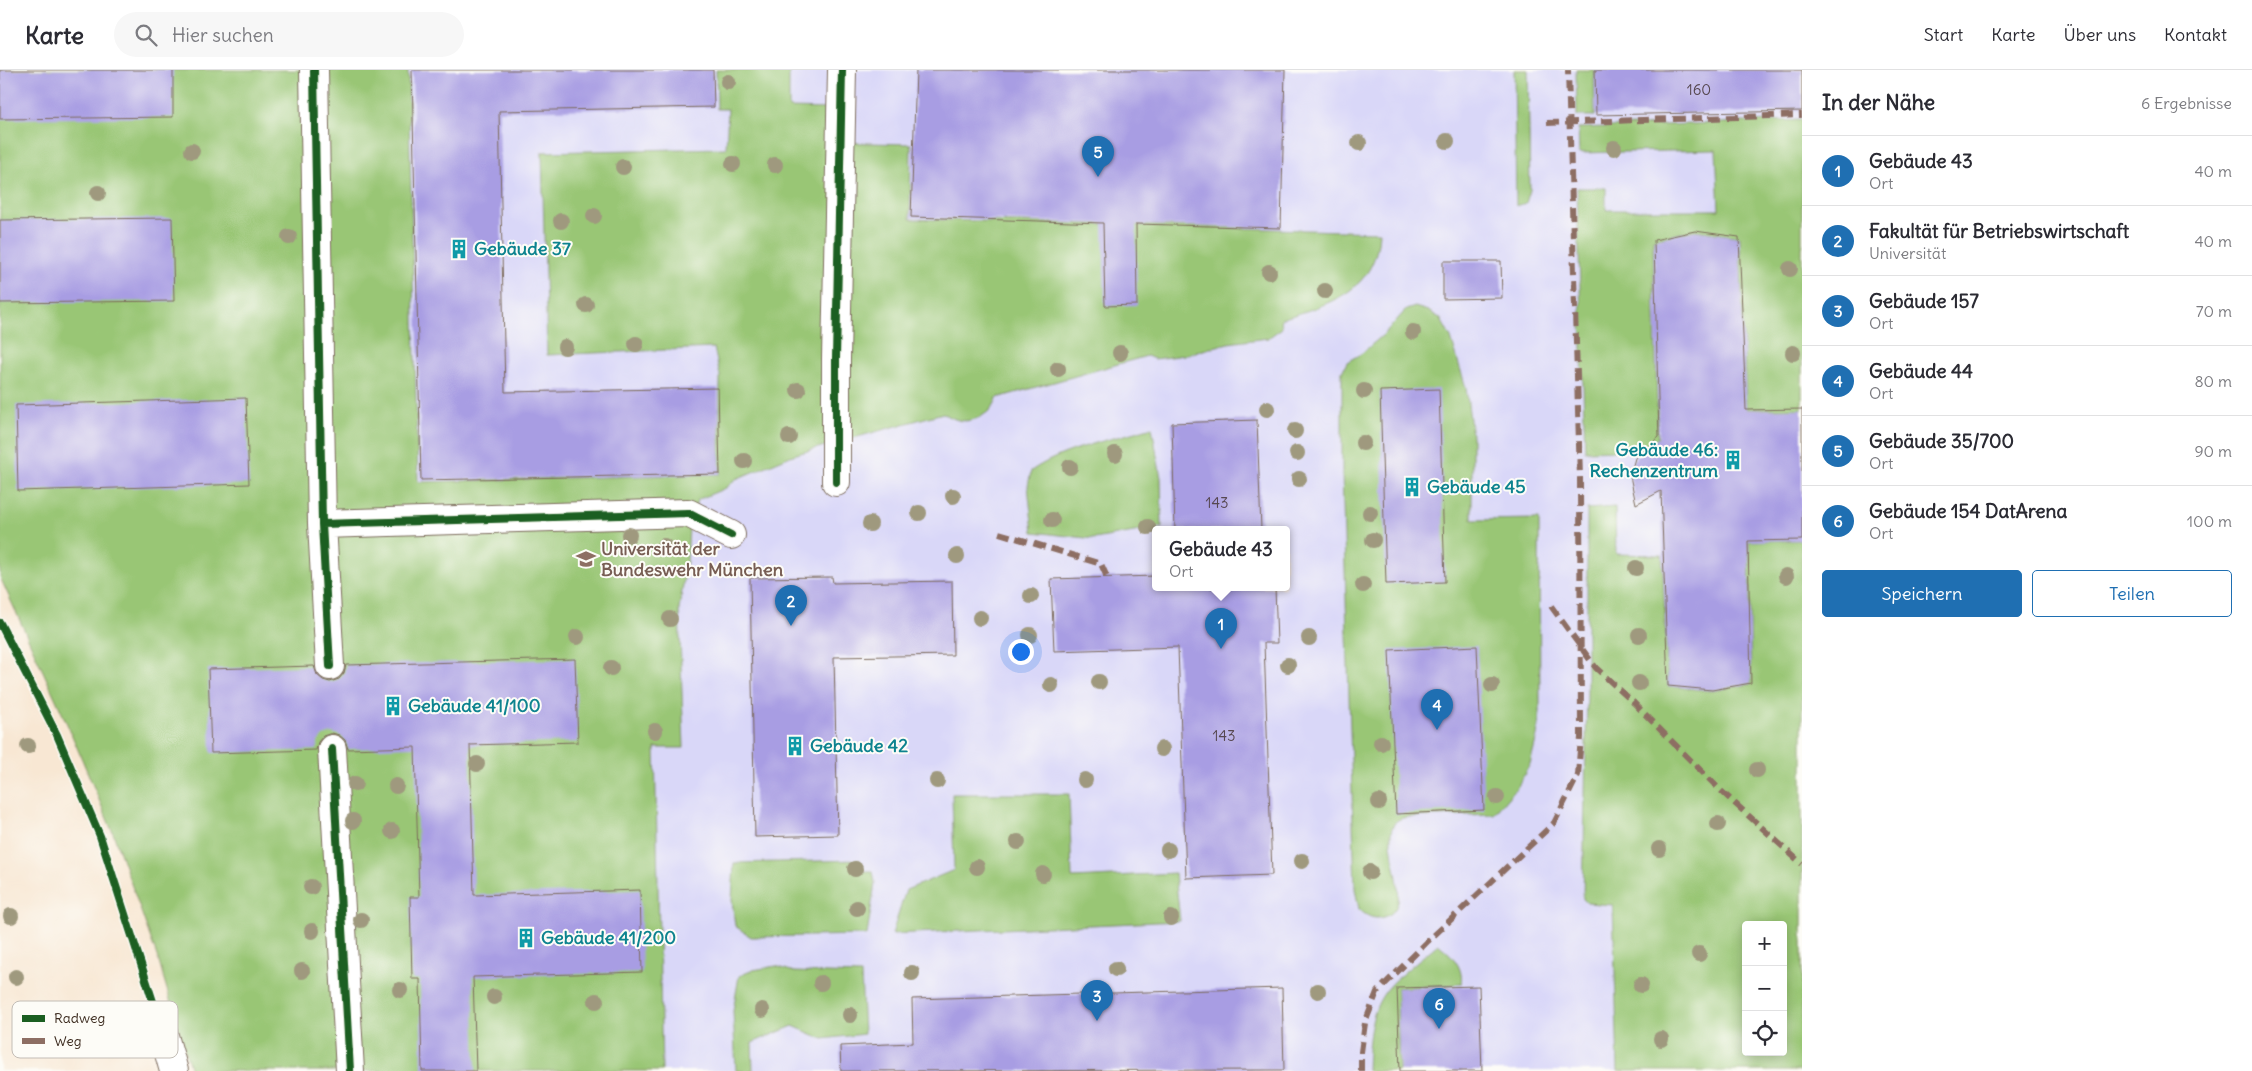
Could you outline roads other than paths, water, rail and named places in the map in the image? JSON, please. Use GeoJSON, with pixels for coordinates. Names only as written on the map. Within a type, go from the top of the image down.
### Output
{"type":"FeatureCollection","features":[{"type":"Feature","properties":{"kind":"street"},"geometry":{"type":"LineString","coordinates":[[314,70],[322,524],[330,666]]}},
{"type":"Feature","properties":{"kind":"street"},"geometry":{"type":"LineString","coordinates":[[836,482],[836,359],[842,70]]}},
{"type":"Feature","properties":{"kind":"street"},"geometry":{"type":"LineString","coordinates":[[322,524],[688,514],[731,536]]}},
{"type":"Feature","properties":{"kind":"street"},"geometry":{"type":"LineString","coordinates":[[332,749],[350,1071]]}},
{"type":"Feature","properties":{"kind":"street"},"geometry":{"type":"LineString","coordinates":[[170,1058],[174,1071]]}},
{"type":"Feature","properties":{"kind":"place","name":"Gebäude 35/700"},"geometry":{"type":"Point","coordinates":[1098,177]}},
{"type":"Feature","properties":{"kind":"place","name":"Gebäude 37"},"geometry":{"type":"Point","coordinates":[459,249]}},
{"type":"Feature","properties":{"kind":"place","name":"Gebäude 46: Rechenzentrum"},"geometry":{"type":"Point","coordinates":[1733,460]}},
{"type":"Feature","properties":{"kind":"place","name":"Gebäude 45"},"geometry":{"type":"Point","coordinates":[1412,487]}},
{"type":"Feature","properties":{"kind":"place","name":"Universität der Bundeswehr München"},"geometry":{"type":"Point","coordinates":[586,559]}},
{"type":"Feature","properties":{"kind":"place","name":"Fakultät für Betriebswirtschaft"},"geometry":{"type":"Point","coordinates":[791,626]}},
{"type":"Feature","properties":{"kind":"place","name":"Gebäude 43"},"geometry":{"type":"Point","coordinates":[1221,649]}},
{"type":"Feature","properties":{"kind":"place","name":"Gebäude 41/100"},"geometry":{"type":"Point","coordinates":[393,706]}},
{"type":"Feature","properties":{"kind":"place","name":"Gebäude 44"},"geometry":{"type":"Point","coordinates":[1437,730]}},
{"type":"Feature","properties":{"kind":"place","name":"Gebäude 42"},"geometry":{"type":"Point","coordinates":[795,746]}},
{"type":"Feature","properties":{"kind":"place","name":"Gebäude 41/200"},"geometry":{"type":"Point","coordinates":[526,938]}},
{"type":"Feature","properties":{"kind":"place","name":"Gebäude 157"},"geometry":{"type":"Point","coordinates":[1097,1021]}},
{"type":"Feature","properties":{"kind":"place","name":"Gebäude 154 DatArena"},"geometry":{"type":"Point","coordinates":[1439,1029]}}]}
